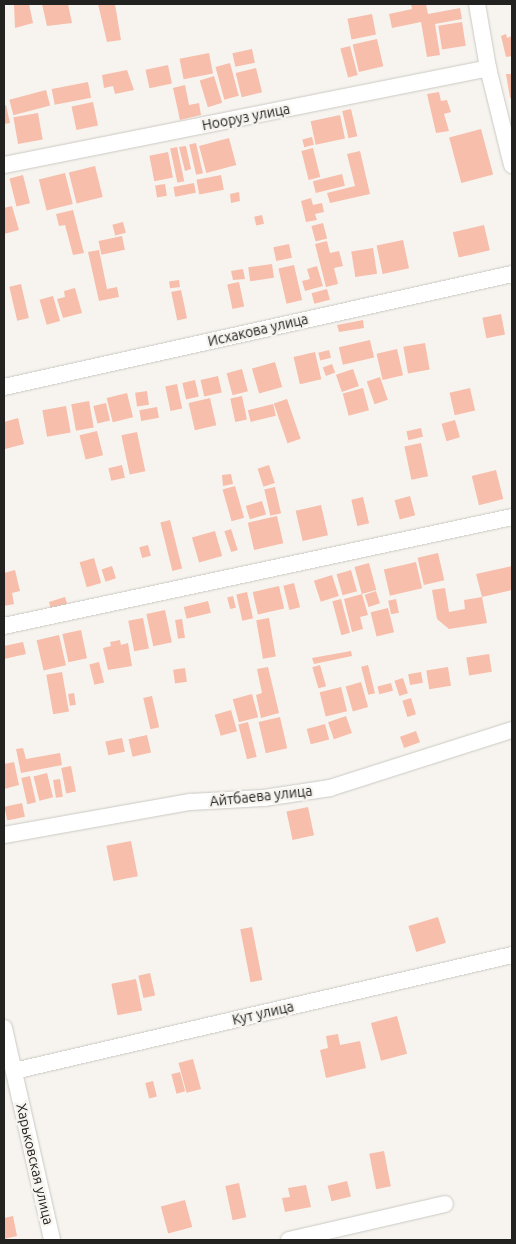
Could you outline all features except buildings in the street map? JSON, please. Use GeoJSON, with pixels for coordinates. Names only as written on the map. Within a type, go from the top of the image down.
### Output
{"type":"FeatureCollection","features":[{"type":"Feature","properties":{"kind":"street"},"geometry":{"type":"LineString","coordinates":[[477,4],[488,68],[512,165]]}},
{"type":"Feature","properties":{"kind":"street","name":"Нооруз улица"},"geometry":{"type":"LineString","coordinates":[[4,165],[488,68]]}},
{"type":"Feature","properties":{"kind":"street","name":"Исхакова улица"},"geometry":{"type":"LineString","coordinates":[[4,387],[512,274]]}},
{"type":"Feature","properties":{"kind":"street"},"geometry":{"type":"LineString","coordinates":[[4,626],[512,518]]}},
{"type":"Feature","properties":{"kind":"street","name":"Айтбаева улица"},"geometry":{"type":"LineString","coordinates":[[4,835],[190,802],[264,798],[330,788],[512,730]]}},
{"type":"Feature","properties":{"kind":"street","name":"Кут улица"},"geometry":{"type":"LineString","coordinates":[[14,1071],[512,955]]}},
{"type":"Feature","properties":{"kind":"street","name":"Харьковская улица"},"geometry":{"type":"LineString","coordinates":[[4,1028],[52,1240]]}},
{"type":"Feature","properties":{"kind":"street"},"geometry":{"type":"LineString","coordinates":[[289,1240],[445,1204]]}}]}
